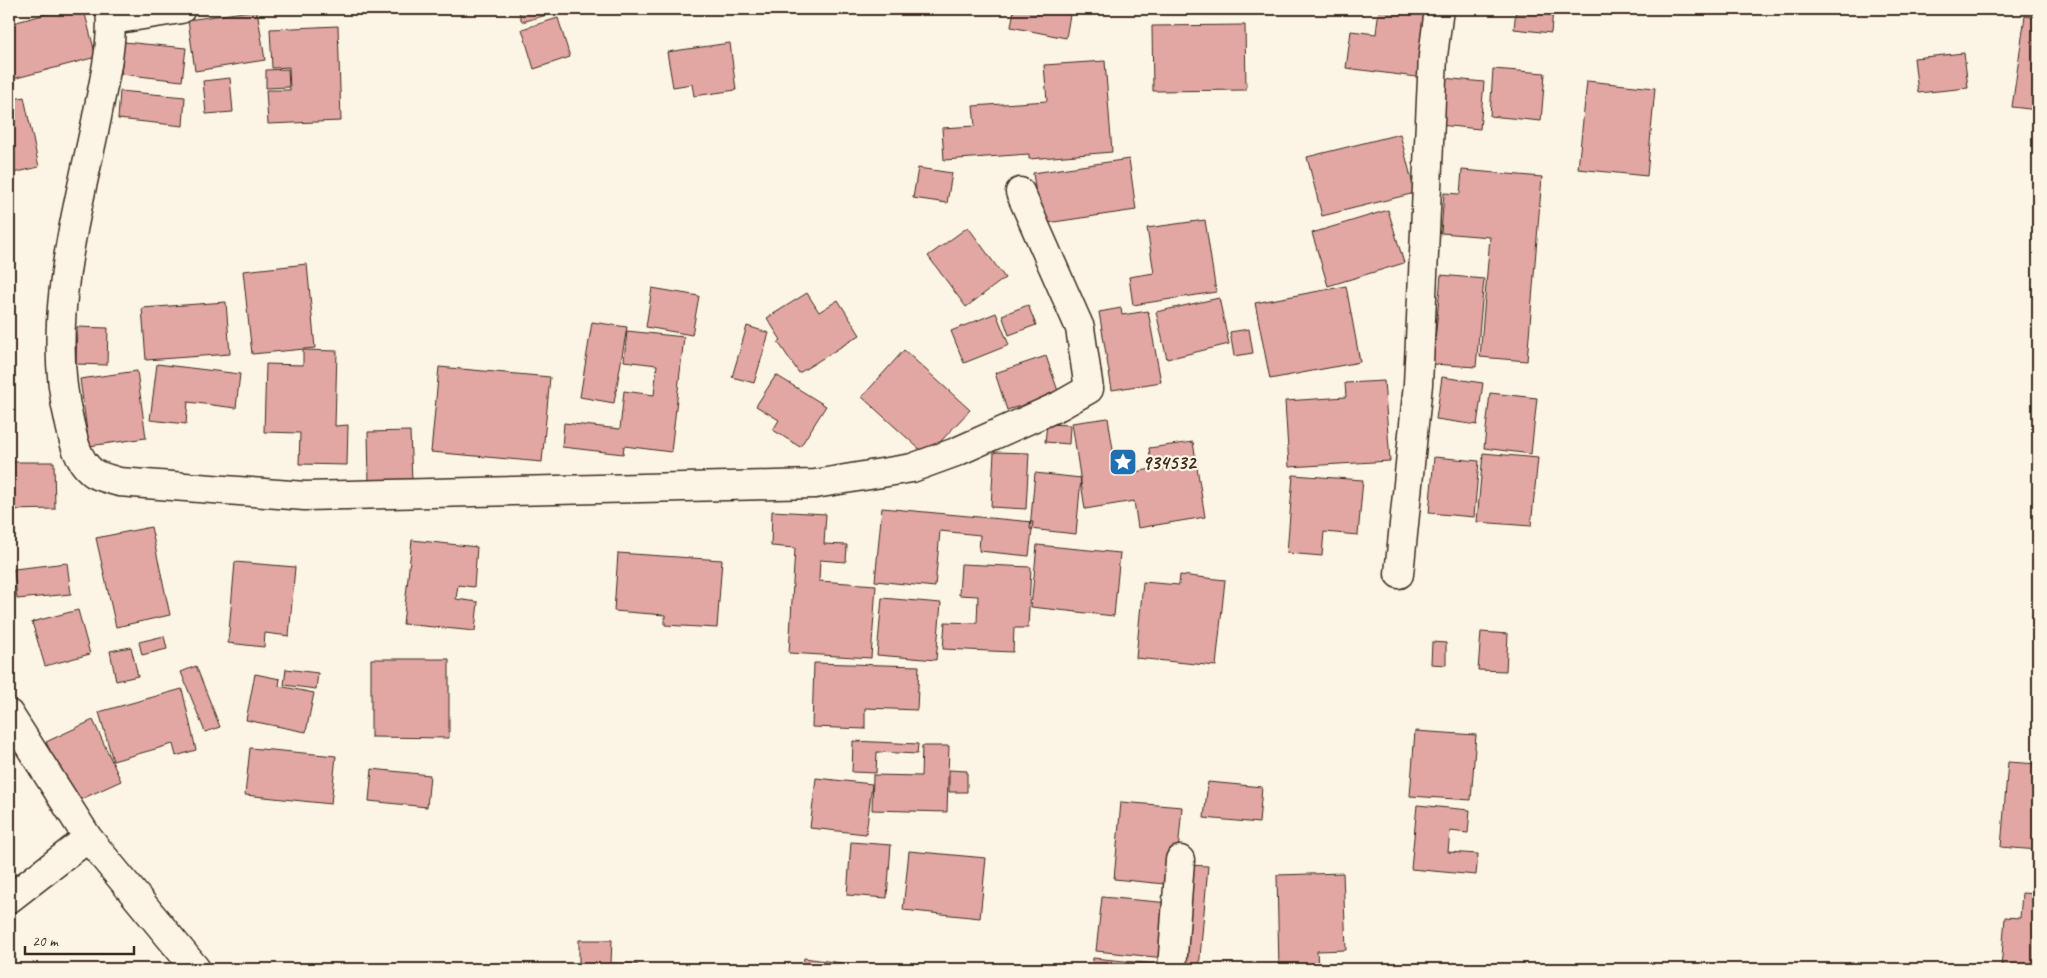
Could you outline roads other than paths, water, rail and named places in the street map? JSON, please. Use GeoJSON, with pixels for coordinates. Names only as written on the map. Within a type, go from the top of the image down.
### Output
{"type":"FeatureCollection","features":[{"type":"Feature","properties":{"kind":"street"},"geometry":{"type":"LineString","coordinates":[[181,9],[111,15],[105,76],[63,286],[60,346],[64,398],[77,452],[91,472],[119,482],[305,496],[815,484],[912,468],[956,452],[1059,406],[1090,389],[1080,328],[1020,192]]}},
{"type":"Feature","properties":{"kind":"street"},"geometry":{"type":"LineString","coordinates":[[1399,574],[1418,384],[1433,56],[1439,9]]}},
{"type":"Feature","properties":{"kind":"street"},"geometry":{"type":"LineString","coordinates":[[13,727],[88,838],[196,969]]}},
{"type":"Feature","properties":{"kind":"street"},"geometry":{"type":"LineString","coordinates":[[9,899],[88,838]]}},
{"type":"Feature","properties":{"kind":"street"},"geometry":{"type":"LineString","coordinates":[[1172,969],[1180,860]]}},
{"type":"Feature","properties":{"kind":"place","name":"934532"},"geometry":{"type":"Point","coordinates":[1123,462]}}]}
